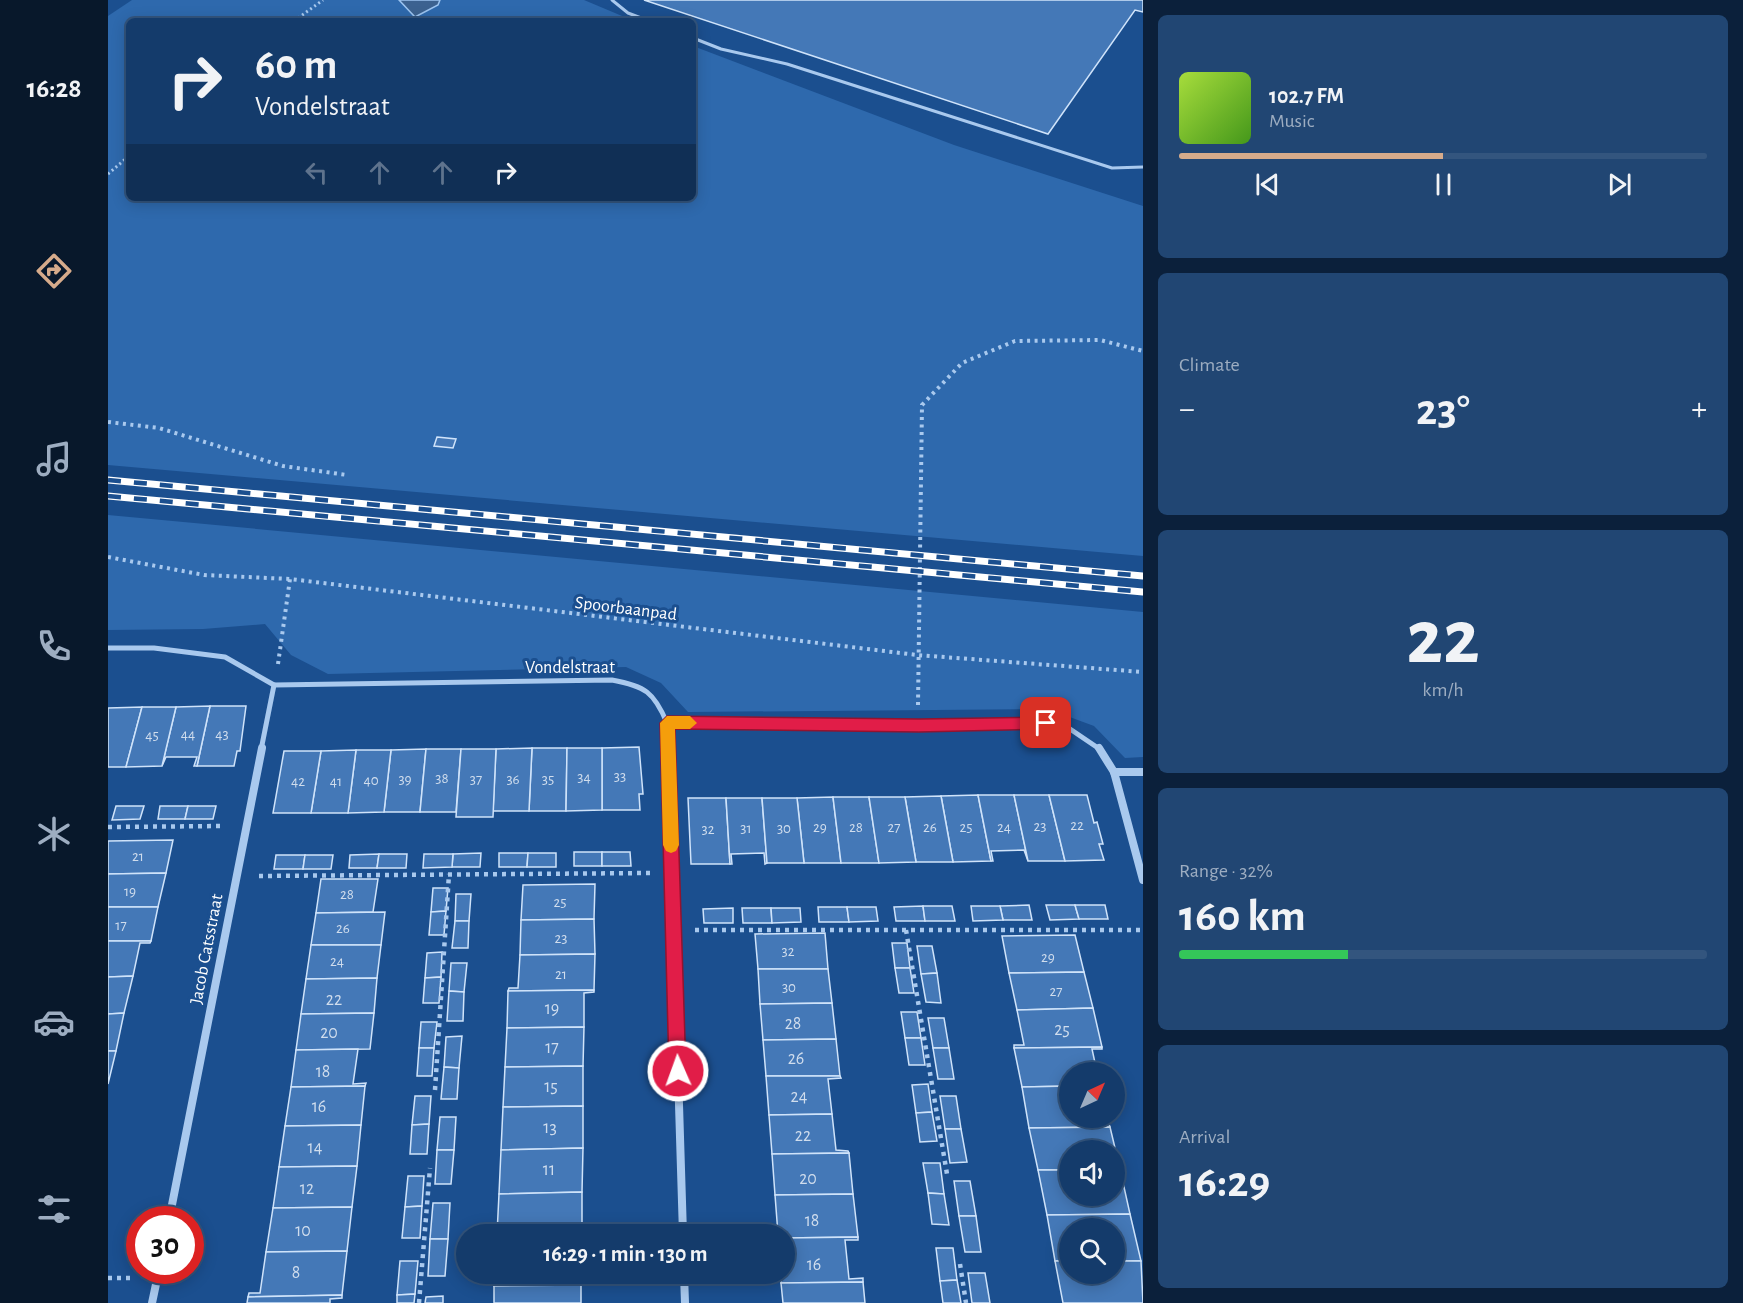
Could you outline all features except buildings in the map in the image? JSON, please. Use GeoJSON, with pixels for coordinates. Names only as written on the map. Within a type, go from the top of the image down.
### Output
{"type":"FeatureCollection","features":[{"type":"Feature","properties":{"kind":"street"},"geometry":{"type":"LineString","coordinates":[[108,648],[154,648],[225,657],[274,685]]}},
{"type":"Feature","properties":{"kind":"street","name":"Vondelstraat"},"geometry":{"type":"LineString","coordinates":[[274,685],[612,680],[640,685],[658,700],[667,723]]}},
{"type":"Feature","properties":{"kind":"street","name":"Jacob Catsstraat"},"geometry":{"type":"LineString","coordinates":[[172,1206],[274,685]]}},
{"type":"Feature","properties":{"kind":"street"},"geometry":{"type":"LineString","coordinates":[[683,1224],[667,723],[919,726],[1046,723],[1071,729],[1100,749],[1114,772],[1143,880]]}},
{"type":"Feature","properties":{"kind":"street"},"geometry":{"type":"LineString","coordinates":[[1114,772],[1143,772]]}},
{"type":"Feature","properties":{"kind":"street"},"geometry":{"type":"LineString","coordinates":[[152,1303],[156,1284]]}},
{"type":"Feature","properties":{"kind":"street"},"geometry":{"type":"LineString","coordinates":[[684,1284],[685,1303]]}},
{"type":"Feature","properties":{"kind":"lane"},"geometry":{"type":"LineString","coordinates":[[612,0],[628,13],[641,18]]}},
{"type":"Feature","properties":{"kind":"lane"},"geometry":{"type":"LineString","coordinates":[[696,39],[722,49],[824,75],[1112,168],[1143,167]]}},
{"type":"Feature","properties":{"kind":"path"},"geometry":{"type":"LineString","coordinates":[[298,18],[323,0]]}},
{"type":"Feature","properties":{"kind":"path"},"geometry":{"type":"LineString","coordinates":[[108,174],[126,159]]}},
{"type":"Feature","properties":{"kind":"path"},"geometry":{"type":"LineString","coordinates":[[919,726],[917,656],[922,405],[962,363],[1015,341],[1100,340],[1143,351]]}},
{"type":"Feature","properties":{"kind":"path"},"geometry":{"type":"LineString","coordinates":[[108,422],[159,428],[283,466],[347,475]]}},
{"type":"Feature","properties":{"kind":"path","name":"Spoorbaanpad"},"geometry":{"type":"LineString","coordinates":[[108,557],[204,575],[290,579],[917,656],[1143,672]]}},
{"type":"Feature","properties":{"kind":"path"},"geometry":{"type":"LineString","coordinates":[[274,685],[290,579]]}},
{"type":"Feature","properties":{"kind":"path"},"geometry":{"type":"LineString","coordinates":[[108,827],[247,826]]}},
{"type":"Feature","properties":{"kind":"path"},"geometry":{"type":"LineString","coordinates":[[237,876],[672,873]]}},
{"type":"Feature","properties":{"kind":"path"},"geometry":{"type":"LineString","coordinates":[[435,1090],[449,874]]}},
{"type":"Feature","properties":{"kind":"path"},"geometry":{"type":"LineString","coordinates":[[674,930],[1143,930]]}},
{"type":"Feature","properties":{"kind":"path"},"geometry":{"type":"LineString","coordinates":[[906,930],[947,1174]]}},
{"type":"Feature","properties":{"kind":"path"},"geometry":{"type":"LineString","coordinates":[[419,1303],[430,1168]]}},
{"type":"Feature","properties":{"kind":"path"},"geometry":{"type":"LineString","coordinates":[[960,1264],[966,1303]]}},
{"type":"Feature","properties":{"kind":"shaded area"},"geometry":{"type":"Polygon","coordinates":[[[132,0],[399,0],[415,17],[438,5],[440,0],[584,0],[627,18],[126,18],[126,201],[696,201],[696,47],[954,145],[1143,206],[1143,556],[108,465],[108,16],[132,0]]]}},
{"type":"Feature","properties":{"kind":"shaded area"},"geometry":{"type":"Polygon","coordinates":[[[399,0],[440,0],[438,5],[415,17],[399,0]]]}},
{"type":"Feature","properties":{"kind":"shaded area"},"geometry":{"type":"Polygon","coordinates":[[[108,515],[1143,612],[1143,757],[1125,758],[1094,726],[1048,709],[688,712],[661,683],[626,667],[328,674],[291,655],[265,624],[203,629],[108,630],[108,515]]]}},
{"type":"Feature","properties":{"kind":"railway"},"geometry":{"type":"LineString","coordinates":[[108,480],[1143,576]]}},
{"type":"Feature","properties":{"kind":"railway"},"geometry":{"type":"LineString","coordinates":[[108,496],[1143,592]]}},
{"type":"Feature","properties":{"kind":"slow traffic"},"geometry":{"type":"LineString","coordinates":[[671,845],[667,723],[690,723]]}},
{"type":"Feature","properties":{"kind":"route"},"geometry":{"type":"LineString","coordinates":[[678,1071],[667,723],[919,726],[1046,723]]}}]}
